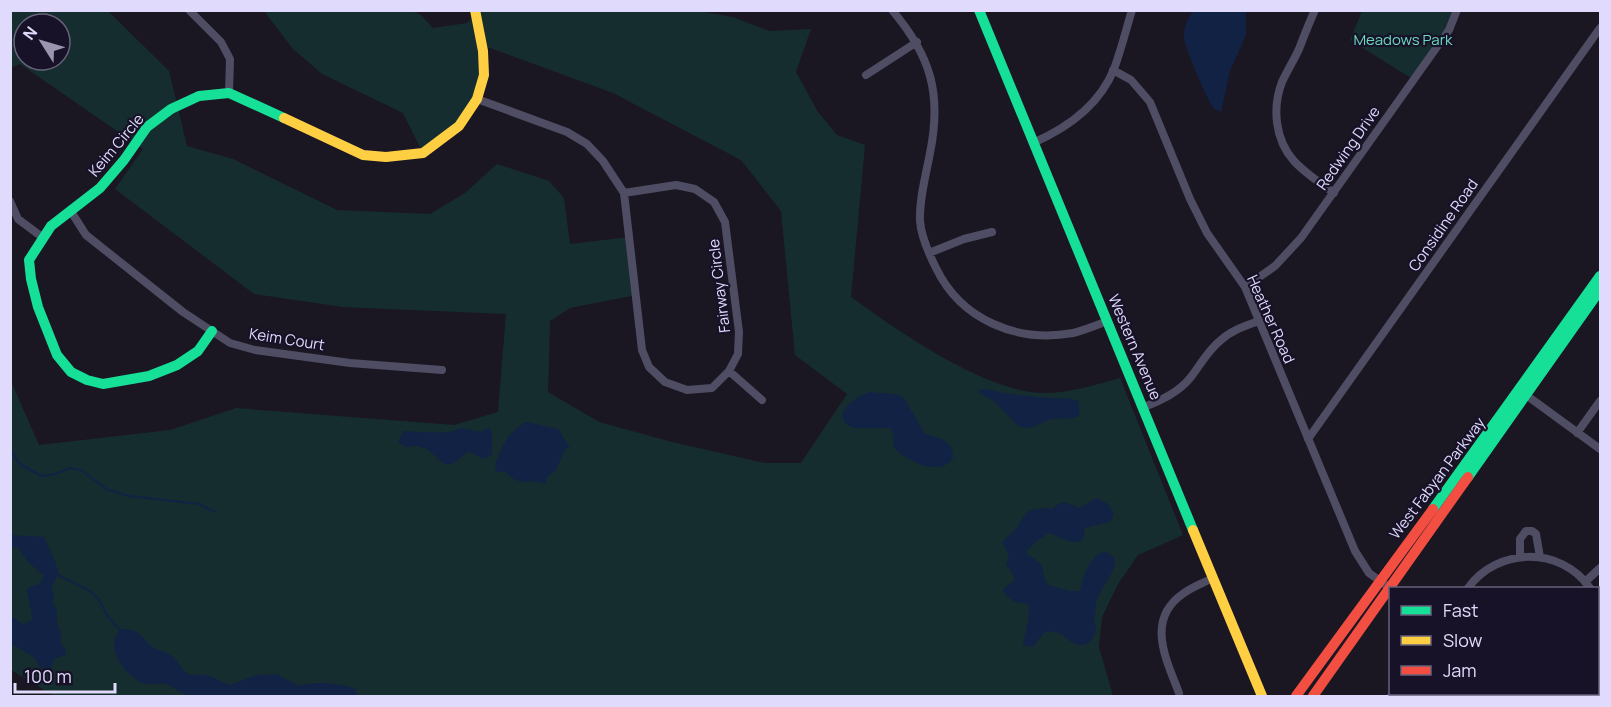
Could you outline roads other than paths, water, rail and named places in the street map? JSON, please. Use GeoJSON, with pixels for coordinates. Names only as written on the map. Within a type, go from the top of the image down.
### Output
{"type":"FeatureCollection","features":[{"type":"Feature","properties":{"kind":"street"},"geometry":{"type":"LineString","coordinates":[[189,10],[221,42],[230,59],[229,93],[363,155],[386,157],[423,153],[459,126],[477,99],[484,75],[483,51],[475,10]]}},
{"type":"Feature","properties":{"kind":"street"},"geometry":{"type":"LineString","coordinates":[[892,10],[917,42],[928,69],[935,106],[934,130],[920,222],[929,253],[944,284],[968,310],[1001,329],[1037,335],[1073,333],[1108,321]]}},
{"type":"Feature","properties":{"kind":"street","name":"Western Avenue"},"geometry":{"type":"LineString","coordinates":[[979,10],[1262,695]]}},
{"type":"Feature","properties":{"kind":"street"},"geometry":{"type":"LineString","coordinates":[[1033,143],[1059,131],[1080,115],[1099,94],[1113,70],[1132,10]]}},
{"type":"Feature","properties":{"kind":"street"},"geometry":{"type":"LineString","coordinates":[[1315,10],[1282,83],[1276,119],[1282,142],[1291,158],[1334,193]]}},
{"type":"Feature","properties":{"kind":"street","name":"Redwing Drive"},"geometry":{"type":"LineString","coordinates":[[1245,287],[1289,253],[1449,30],[1457,10]]}},
{"type":"Feature","properties":{"kind":"street","name":"Considine Road"},"geometry":{"type":"LineString","coordinates":[[1308,439],[1600,28]]}},
{"type":"Feature","properties":{"kind":"street"},"geometry":{"type":"LineString","coordinates":[[866,75],[917,42]]}},
{"type":"Feature","properties":{"kind":"street","name":"Heather Road"},"geometry":{"type":"LineString","coordinates":[[1113,70],[1131,80],[1150,102],[1202,224],[1245,287],[1355,551],[1369,573],[1389,587]]}},
{"type":"Feature","properties":{"kind":"street","name":"Keim Circle"},"geometry":{"type":"LineString","coordinates":[[212,331],[198,351],[177,365],[148,376],[103,384],[87,380],[71,372],[57,356],[38,307],[29,260],[51,226],[100,188],[124,160],[147,127],[163,115],[199,96],[229,93]]}},
{"type":"Feature","properties":{"kind":"street"},"geometry":{"type":"LineString","coordinates":[[477,99],[567,132],[587,144],[603,161],[624,193],[642,350],[649,367],[665,382],[687,390],[712,388],[729,372],[762,400]]}},
{"type":"Feature","properties":{"kind":"street","name":"Fairway Circle"},"geometry":{"type":"LineString","coordinates":[[624,193],[675,185],[695,189],[714,202],[725,222],[739,332],[738,354],[729,372]]}},
{"type":"Feature","properties":{"kind":"street"},"geometry":{"type":"LineString","coordinates":[[10,201],[18,219],[42,237]]}},
{"type":"Feature","properties":{"kind":"street","name":"Keim Court"},"geometry":{"type":"LineString","coordinates":[[70,210],[86,235],[183,312],[230,343],[255,350],[350,363],[442,370]]}},
{"type":"Feature","properties":{"kind":"street"},"geometry":{"type":"LineString","coordinates":[[929,253],[964,239],[992,232]]}},
{"type":"Feature","properties":{"kind":"street","name":"West Fabyan Parkway"},"geometry":{"type":"LineString","coordinates":[[1296,696],[1486,438],[1600,276]]}},
{"type":"Feature","properties":{"kind":"street","name":"West Fabyan Parkway"},"geometry":{"type":"LineString","coordinates":[[1391,587],[1600,290]]}},
{"type":"Feature","properties":{"kind":"street"},"geometry":{"type":"LineString","coordinates":[[1144,407],[1178,390],[1222,338],[1259,321]]}},
{"type":"Feature","properties":{"kind":"street"},"geometry":{"type":"LineString","coordinates":[[1526,395],[1600,450]]}},
{"type":"Feature","properties":{"kind":"street"},"geometry":{"type":"LineString","coordinates":[[1577,433],[1600,401]]}},
{"type":"Feature","properties":{"kind":"street"},"geometry":{"type":"LineString","coordinates":[[1520,557],[1520,539],[1526,531],[1532,531],[1536,534],[1540,557]]}},
{"type":"Feature","properties":{"kind":"street"},"geometry":{"type":"LineString","coordinates":[[1469,587],[1475,578],[1496,564],[1520,557],[1540,557],[1568,567],[1588,585],[1600,568]]}},
{"type":"Feature","properties":{"kind":"street"},"geometry":{"type":"LineString","coordinates":[[1179,693],[1164,654],[1161,638],[1163,619],[1170,604],[1184,592],[1213,578]]}},
{"type":"Feature","properties":{"kind":"street","name":"West Fabyan Parkway"},"geometry":{"type":"LineString","coordinates":[[1313,696],[1389,589]]}},
{"type":"Feature","properties":{"kind":"water"},"geometry":{"type":"Polygon","coordinates":[[[1193,11],[1246,11],[1246,35],[1230,71],[1221,112],[1214,109],[1211,104],[1185,44],[1185,27],[1193,11]]]}},
{"type":"Feature","properties":{"kind":"water"},"geometry":{"type":"Polygon","coordinates":[[[979,390],[1026,396],[1072,399],[1079,402],[1079,416],[1051,419],[1024,428],[1018,426],[994,401],[979,393],[979,390]]]}},
{"type":"Feature","properties":{"kind":"water"},"geometry":{"type":"Polygon","coordinates":[[[871,392],[904,398],[925,434],[944,441],[951,447],[953,458],[948,464],[932,467],[907,458],[894,448],[893,432],[890,428],[854,428],[845,424],[842,414],[847,406],[858,397],[871,392]]]}},
{"type":"Feature","properties":{"kind":"water"},"geometry":{"type":"Polygon","coordinates":[[[526,422],[558,429],[570,448],[565,449],[556,470],[548,476],[545,484],[516,480],[506,472],[497,472],[495,468],[505,442],[514,430],[526,422]]]}},
{"type":"Feature","properties":{"kind":"water"},"geometry":{"type":"Polygon","coordinates":[[[461,428],[481,432],[488,428],[492,432],[492,454],[482,458],[468,452],[452,464],[444,464],[427,449],[417,446],[405,447],[398,441],[404,431],[451,432],[461,428]]]}},
{"type":"Feature","properties":{"kind":"water"},"geometry":{"type":"Polygon","coordinates":[[[1096,498],[1111,508],[1114,515],[1110,522],[1085,528],[1083,539],[1079,542],[1071,542],[1049,533],[1027,550],[1028,555],[1041,565],[1048,585],[1069,591],[1080,591],[1088,567],[1099,554],[1105,551],[1115,558],[1113,571],[1097,599],[1094,619],[1096,631],[1085,645],[1073,643],[1052,631],[1045,632],[1033,647],[1023,645],[1028,603],[1014,601],[1003,591],[1015,578],[1006,564],[1009,555],[1002,542],[1031,510],[1052,509],[1062,503],[1080,508],[1096,498]]]}},
{"type":"Feature","properties":{"kind":"water"},"geometry":{"type":"Polygon","coordinates":[[[11,535],[44,537],[58,571],[51,587],[61,633],[60,642],[66,650],[65,655],[54,659],[51,668],[46,671],[40,668],[31,655],[11,643],[11,616],[23,624],[31,621],[27,590],[31,586],[38,585],[44,576],[28,562],[18,548],[11,546],[11,535]]]}},
{"type":"Feature","properties":{"kind":"water"},"geometry":{"type":"Polygon","coordinates":[[[120,630],[139,633],[151,646],[172,656],[189,674],[207,676],[230,685],[257,675],[277,674],[298,686],[313,683],[341,685],[356,689],[357,695],[192,696],[166,684],[143,683],[124,668],[116,652],[114,644],[116,637],[120,630]]]}},
{"type":"Feature","properties":{"kind":"waterway"},"geometry":{"type":"LineString","coordinates":[[10,450],[21,465],[42,476],[70,468],[81,470],[108,490],[129,496],[199,504],[215,512]]}},
{"type":"Feature","properties":{"kind":"waterway"},"geometry":{"type":"LineString","coordinates":[[58,575],[88,590],[98,598],[108,617],[120,630]]}},
{"type":"Feature","properties":{"kind":"park label","name":"Meadows Park"},"geometry":{"type":"Point","coordinates":[1403,39]}}]}
